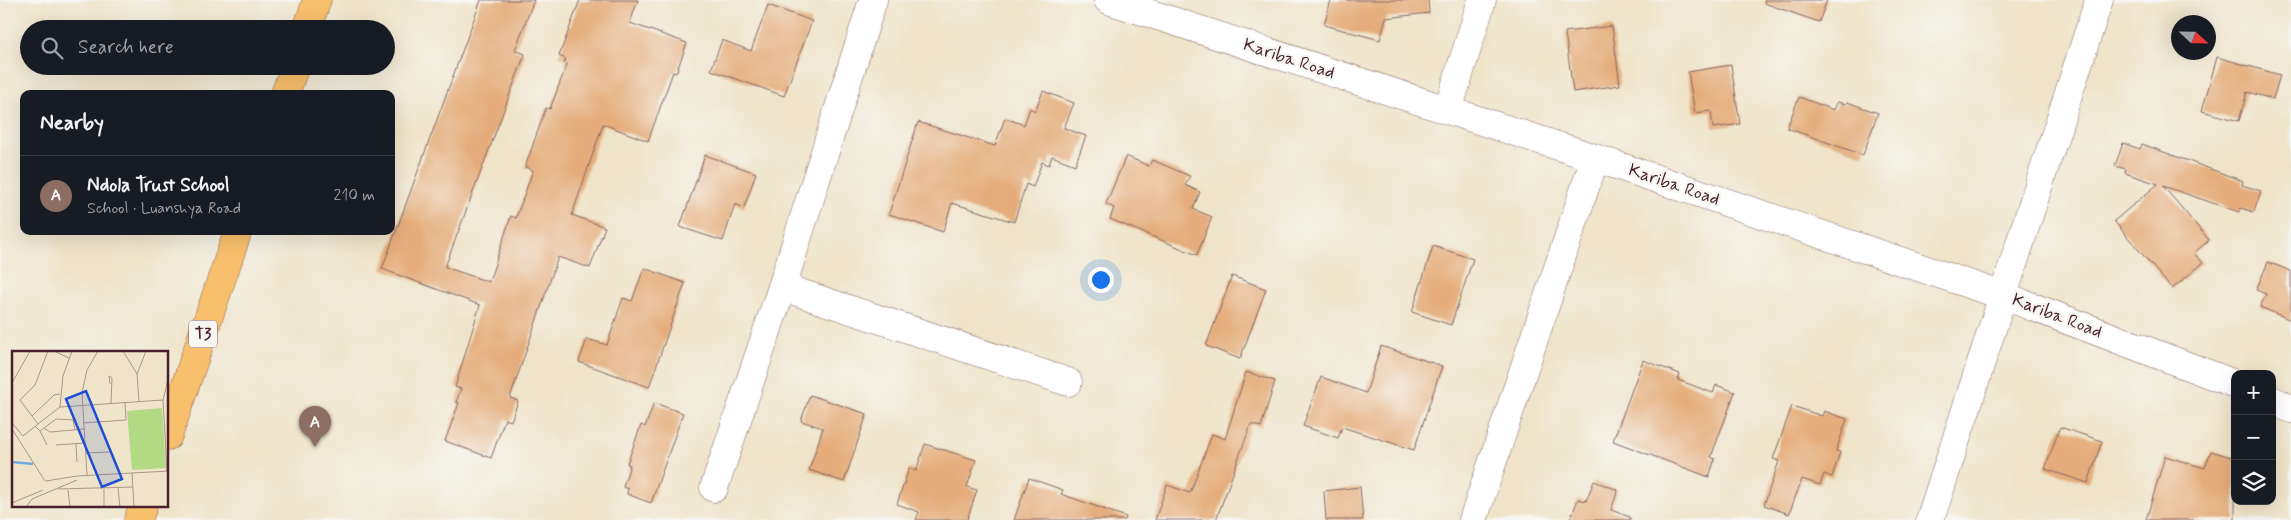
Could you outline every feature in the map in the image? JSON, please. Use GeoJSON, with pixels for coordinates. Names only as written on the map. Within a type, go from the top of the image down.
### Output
{"type":"FeatureCollection","features":[{"type":"Feature","properties":{"kind":"highway"},"geometry":{"type":"LineString","coordinates":[[311,20],[317,0]]}},
{"type":"Feature","properties":{"kind":"highway"},"geometry":{"type":"LineString","coordinates":[[286,90],[292,75]]}},
{"type":"Feature","properties":{"kind":"highway","name":"T3"},"geometry":{"type":"LineString","coordinates":[[169,433],[237,235]]}},
{"type":"Feature","properties":{"kind":"highway"},"geometry":{"type":"LineString","coordinates":[[138,520],[142,508]]}},
{"type":"Feature","properties":{"kind":"street"},"geometry":{"type":"LineString","coordinates":[[714,488],[782,287],[873,0]]}},
{"type":"Feature","properties":{"kind":"street"},"geometry":{"type":"LineString","coordinates":[[1448,110],[1482,0]]}},
{"type":"Feature","properties":{"kind":"street"},"geometry":{"type":"LineString","coordinates":[[1930,520],[2099,0]]}},
{"type":"Feature","properties":{"kind":"street","name":"Kariba Road"},"geometry":{"type":"LineString","coordinates":[[1124,2],[2004,296],[2231,382]]}},
{"type":"Feature","properties":{"kind":"street"},"geometry":{"type":"LineString","coordinates":[[1473,520],[1595,158]]}},
{"type":"Feature","properties":{"kind":"street"},"geometry":{"type":"LineString","coordinates":[[782,287],[1068,382]]}},
{"type":"Feature","properties":{"kind":"street"},"geometry":{"type":"LineString","coordinates":[[2276,402],[2291,409]]}},
{"type":"Feature","properties":{"kind":"building"},"geometry":{"type":"Polygon","coordinates":[[[481,0],[534,0],[515,50],[525,54],[445,267],[489,282],[511,216],[516,218],[533,170],[525,167],[546,108],[550,109],[567,64],[564,63],[566,59],[559,56],[580,0],[638,0],[630,23],[687,43],[676,73],[673,72],[648,141],[603,124],[572,215],[605,227],[590,268],[558,257],[510,398],[518,401],[511,421],[505,419],[491,458],[445,441],[459,403],[456,402],[461,389],[455,387],[480,305],[382,269],[481,0]]]}},
{"type":"Feature","properties":{"kind":"building"},"geometry":{"type":"Polygon","coordinates":[[[1331,0],[1428,0],[1429,13],[1386,18],[1380,40],[1324,25],[1331,0]]]}},
{"type":"Feature","properties":{"kind":"building"},"geometry":{"type":"Polygon","coordinates":[[[1765,0],[1827,0],[1819,22],[1764,3],[1765,0]]]}},
{"type":"Feature","properties":{"kind":"building"},"geometry":{"type":"Polygon","coordinates":[[[768,5],[812,21],[784,96],[711,70],[722,40],[751,51],[768,5]]]}},
{"type":"Feature","properties":{"kind":"building"},"geometry":{"type":"Polygon","coordinates":[[[1612,26],[1620,85],[1573,92],[1565,32],[1612,26]]]}},
{"type":"Feature","properties":{"kind":"building"},"geometry":{"type":"Polygon","coordinates":[[[2217,57],[2280,75],[2273,99],[2247,92],[2239,121],[2202,111],[2217,57]]]}},
{"type":"Feature","properties":{"kind":"building"},"geometry":{"type":"Polygon","coordinates":[[[1731,65],[1740,124],[1713,128],[1711,111],[1695,113],[1688,72],[1731,65]]]}},
{"type":"Feature","properties":{"kind":"building"},"geometry":{"type":"Polygon","coordinates":[[[1043,91],[1074,103],[1064,128],[1086,136],[1075,165],[1052,156],[1049,165],[1042,162],[1033,187],[1026,184],[1014,222],[952,203],[943,232],[889,214],[918,122],[995,146],[1005,118],[1024,125],[1030,108],[1035,111],[1043,91]]]}},
{"type":"Feature","properties":{"kind":"building"},"geometry":{"type":"Polygon","coordinates":[[[1799,97],[1834,110],[1837,102],[1846,104],[1847,102],[1878,113],[1863,155],[1787,128],[1799,97]]]}},
{"type":"Feature","properties":{"kind":"building"},"geometry":{"type":"Polygon","coordinates":[[[2123,143],[2140,149],[2142,144],[2243,181],[2242,185],[2261,191],[2254,212],[2241,208],[2239,212],[2163,186],[2209,240],[2194,253],[2203,263],[2172,289],[2114,221],[2158,184],[2125,173],[2126,169],[2115,166],[2123,143]]]}},
{"type":"Feature","properties":{"kind":"building"},"geometry":{"type":"Polygon","coordinates":[[[705,155],[756,173],[744,208],[735,204],[723,241],[680,227],[705,155]]]}},
{"type":"Feature","properties":{"kind":"building"},"geometry":{"type":"Polygon","coordinates":[[[1126,156],[1149,166],[1152,160],[1190,176],[1185,185],[1200,192],[1193,209],[1212,217],[1197,255],[1110,219],[1114,208],[1106,204],[1126,156]]]}},
{"type":"Feature","properties":{"kind":"building"},"geometry":{"type":"Polygon","coordinates":[[[1433,246],[1473,259],[1451,325],[1412,312],[1433,246]]]}},
{"type":"Feature","properties":{"kind":"building"},"geometry":{"type":"Polygon","coordinates":[[[2268,262],[2291,271],[2291,320],[2260,307],[2266,294],[2256,290],[2268,262]]]}},
{"type":"Feature","properties":{"kind":"building"},"geometry":{"type":"Polygon","coordinates":[[[644,268],[685,283],[649,387],[579,362],[587,339],[607,345],[623,298],[632,301],[644,268]]]}},
{"type":"Feature","properties":{"kind":"building"},"geometry":{"type":"Polygon","coordinates":[[[1232,276],[1266,289],[1240,359],[1206,346],[1232,276]]]}},
{"type":"Feature","properties":{"kind":"building"},"geometry":{"type":"Polygon","coordinates":[[[1381,346],[1442,366],[1414,450],[1342,427],[1338,438],[1303,426],[1321,377],[1366,393],[1381,346]]]}},
{"type":"Feature","properties":{"kind":"building"},"geometry":{"type":"Polygon","coordinates":[[[1643,360],[1680,374],[1678,380],[1713,393],[1716,385],[1735,392],[1711,457],[1715,459],[1709,477],[1613,441],[1643,360]]]}},
{"type":"Feature","properties":{"kind":"building"},"geometry":{"type":"Polygon","coordinates":[[[1246,372],[1275,381],[1261,427],[1251,424],[1216,520],[1155,520],[1167,485],[1190,493],[1212,434],[1225,439],[1246,372]]]}},
{"type":"Feature","properties":{"kind":"building"},"geometry":{"type":"Polygon","coordinates":[[[810,395],[867,414],[844,482],[809,470],[823,428],[801,421],[810,395]]]}},
{"type":"Feature","properties":{"kind":"building"},"geometry":{"type":"Polygon","coordinates":[[[654,403],[683,413],[651,503],[627,494],[628,489],[623,487],[630,465],[627,464],[641,425],[645,427],[654,403]]]}},
{"type":"Feature","properties":{"kind":"building"},"geometry":{"type":"Polygon","coordinates":[[[1792,406],[1822,416],[1824,411],[1847,419],[1836,451],[1840,452],[1832,477],[1824,474],[1820,485],[1802,479],[1789,514],[1764,505],[1779,461],[1773,459],[1792,406]]]}},
{"type":"Feature","properties":{"kind":"building"},"geometry":{"type":"Polygon","coordinates":[[[2060,427],[2102,441],[2088,483],[2045,469],[2060,427]]]}},
{"type":"Feature","properties":{"kind":"building"},"geometry":{"type":"Polygon","coordinates":[[[925,444],[976,460],[967,487],[977,490],[967,520],[916,520],[919,512],[897,504],[909,468],[916,471],[925,444]]]}},
{"type":"Feature","properties":{"kind":"building"},"geometry":{"type":"Polygon","coordinates":[[[2211,451],[2231,457],[2231,505],[2235,505],[2235,520],[2146,520],[2165,456],[2205,468],[2211,451]]]}},
{"type":"Feature","properties":{"kind":"building"},"geometry":{"type":"Polygon","coordinates":[[[1029,478],[1063,490],[1061,494],[1126,517],[1125,520],[1014,520],[1029,478]]]}},
{"type":"Feature","properties":{"kind":"building"},"geometry":{"type":"Polygon","coordinates":[[[1594,481],[1618,490],[1611,510],[1630,517],[1630,520],[1570,520],[1578,499],[1586,501],[1594,481]]]}},
{"type":"Feature","properties":{"kind":"building"},"geometry":{"type":"Polygon","coordinates":[[[1360,487],[1363,520],[1326,520],[1324,491],[1360,487]]]}},
{"type":"Feature","properties":{"kind":"place","name":"Ndola Trust School"},"geometry":{"type":"Point","coordinates":[315,447]}}]}
